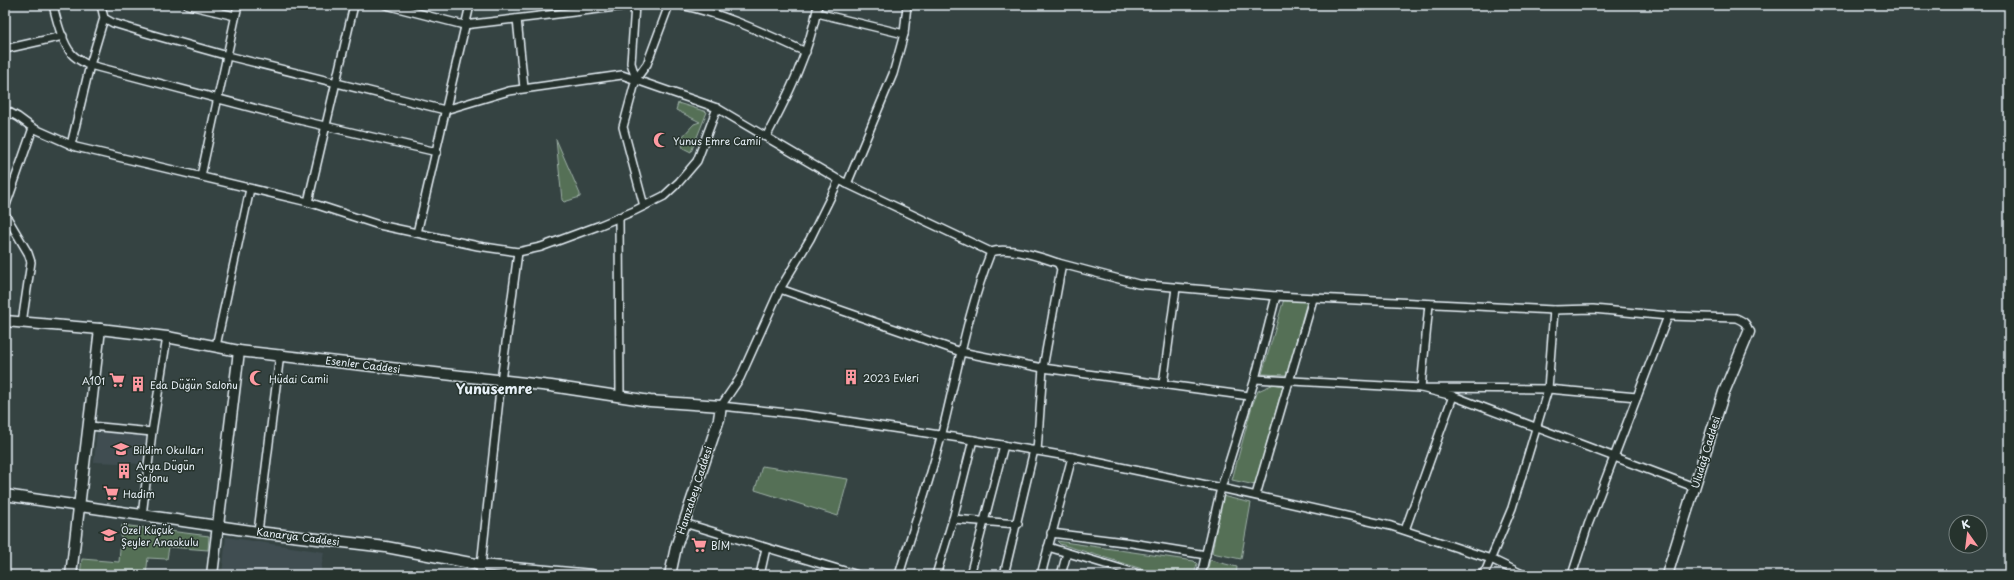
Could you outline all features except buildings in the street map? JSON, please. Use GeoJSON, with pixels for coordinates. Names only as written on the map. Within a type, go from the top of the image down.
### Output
{"type":"FeatureCollection","features":[{"type":"Feature","properties":{"kind":"street"},"geometry":{"type":"LineString","coordinates":[[53,5],[70,52],[77,59],[90,65],[327,127],[437,152]]}},
{"type":"Feature","properties":{"kind":"street"},"geometry":{"type":"LineString","coordinates":[[71,144],[90,65],[104,18],[101,5]]}},
{"type":"Feature","properties":{"kind":"street"},"geometry":{"type":"LineString","coordinates":[[188,5],[235,16]]}},
{"type":"Feature","properties":{"kind":"street"},"geometry":{"type":"LineString","coordinates":[[201,176],[219,99],[238,5]]}},
{"type":"Feature","properties":{"kind":"street"},"geometry":{"type":"LineString","coordinates":[[308,202],[327,127],[354,5]]}},
{"type":"Feature","properties":{"kind":"street"},"geometry":{"type":"LineString","coordinates":[[386,5],[464,25],[634,5],[631,62],[636,79]]}},
{"type":"Feature","properties":{"kind":"street"},"geometry":{"type":"LineString","coordinates":[[417,233],[437,152],[464,25],[470,5]]}},
{"type":"Feature","properties":{"kind":"street"},"geometry":{"type":"LineString","coordinates":[[644,206],[623,127],[636,79],[647,64],[669,5]]}},
{"type":"Feature","properties":{"kind":"street"},"geometry":{"type":"LineString","coordinates":[[681,5],[707,10],[758,30],[806,52]]}},
{"type":"Feature","properties":{"kind":"street"},"geometry":{"type":"LineString","coordinates":[[847,184],[893,74],[904,34],[908,5]]}},
{"type":"Feature","properties":{"kind":"street"},"geometry":{"type":"LineString","coordinates":[[766,137],[794,84],[806,52],[817,9],[904,34]]}},
{"type":"Feature","properties":{"kind":"street"},"geometry":{"type":"LineString","coordinates":[[104,18],[113,23],[228,56],[445,110],[524,88],[622,75],[717,108],[839,180],[991,252],[998,249],[1041,257],[1058,263],[1138,284],[1313,299],[1554,310],[1593,309],[1668,316],[1736,318],[1748,326],[1749,332]]}},
{"type":"Feature","properties":{"kind":"street"},"geometry":{"type":"LineString","coordinates":[[517,19],[524,88]]}},
{"type":"Feature","properties":{"kind":"street"},"geometry":{"type":"LineString","coordinates":[[5,49],[63,36]]}},
{"type":"Feature","properties":{"kind":"street"},"geometry":{"type":"LineString","coordinates":[[5,110],[33,128],[71,144],[308,202],[379,224],[478,246],[518,252],[541,247],[619,217],[664,196],[679,182],[697,161],[717,108]]}},
{"type":"Feature","properties":{"kind":"street"},"geometry":{"type":"LineString","coordinates":[[5,208],[33,128]]}},
{"type":"Feature","properties":{"kind":"street"},"geometry":{"type":"LineString","coordinates":[[839,180],[810,239],[780,289],[740,378],[721,406],[806,415],[1072,456],[1256,495],[1405,530],[1491,559],[1524,575]]}},
{"type":"Feature","properties":{"kind":"street"},"geometry":{"type":"LineString","coordinates":[[216,346],[250,189]]}},
{"type":"Feature","properties":{"kind":"street"},"geometry":{"type":"LineString","coordinates":[[5,214],[28,253],[31,262],[22,323]]}},
{"type":"Feature","properties":{"kind":"street"},"geometry":{"type":"LineString","coordinates":[[619,217],[620,396]]}},
{"type":"Feature","properties":{"kind":"street"},"geometry":{"type":"LineString","coordinates":[[480,570],[501,381],[518,252]]}},
{"type":"Feature","properties":{"kind":"street"},"geometry":{"type":"LineString","coordinates":[[899,575],[942,435],[962,352],[991,252]]}},
{"type":"Feature","properties":{"kind":"street"},"geometry":{"type":"LineString","coordinates":[[1004,575],[1036,451],[1043,368],[1061,269],[1058,263]]}},
{"type":"Feature","properties":{"kind":"street"},"geometry":{"type":"LineString","coordinates":[[1163,384],[1176,288]]}},
{"type":"Feature","properties":{"kind":"street"},"geometry":{"type":"LineString","coordinates":[[780,289],[962,352],[1043,368],[1249,396]]}},
{"type":"Feature","properties":{"kind":"street"},"geometry":{"type":"LineString","coordinates":[[1201,575],[1222,488],[1255,379],[1276,296]]}},
{"type":"Feature","properties":{"kind":"street"},"geometry":{"type":"LineString","coordinates":[[1256,495],[1313,299]]}},
{"type":"Feature","properties":{"kind":"street"},"geometry":{"type":"LineString","coordinates":[[1421,388],[1429,304]]}},
{"type":"Feature","properties":{"kind":"street"},"geometry":{"type":"LineString","coordinates":[[1481,575],[1486,570],[1512,508],[1548,389],[1554,310]]}},
{"type":"Feature","properties":{"kind":"street"},"geometry":{"type":"LineString","coordinates":[[1572,575],[1614,457],[1668,316]]}},
{"type":"Feature","properties":{"kind":"street","name":"Esenler Caddesi"},"geometry":{"type":"LineString","coordinates":[[5,321],[100,329],[167,337],[239,351],[280,354],[680,404],[721,406]]}},
{"type":"Feature","properties":{"kind":"street"},"geometry":{"type":"LineString","coordinates":[[72,575],[100,329]]}},
{"type":"Feature","properties":{"kind":"street","name":"Uludağ Caddesi"},"geometry":{"type":"LineString","coordinates":[[1667,575],[1724,392],[1749,332]]}},
{"type":"Feature","properties":{"kind":"street"},"geometry":{"type":"LineString","coordinates":[[142,516],[152,432],[167,337]]}},
{"type":"Feature","properties":{"kind":"street"},"geometry":{"type":"LineString","coordinates":[[212,575],[239,351]]}},
{"type":"Feature","properties":{"kind":"street"},"geometry":{"type":"LineString","coordinates":[[258,532],[280,354]]}},
{"type":"Feature","properties":{"kind":"street"},"geometry":{"type":"LineString","coordinates":[[1255,379],[1421,388],[1548,389],[1637,397]]}},
{"type":"Feature","properties":{"kind":"street"},"geometry":{"type":"LineString","coordinates":[[1421,388],[1453,396],[1694,487]]}},
{"type":"Feature","properties":{"kind":"street"},"geometry":{"type":"LineString","coordinates":[[1405,530],[1453,396]]}},
{"type":"Feature","properties":{"kind":"street","name":"Hamzabey Caddesi"},"geometry":{"type":"LineString","coordinates":[[670,575],[684,523],[721,406]]}},
{"type":"Feature","properties":{"kind":"street"},"geometry":{"type":"LineString","coordinates":[[90,426],[152,432]]}},
{"type":"Feature","properties":{"kind":"street"},"geometry":{"type":"LineString","coordinates":[[936,575],[953,519],[973,440]]}},
{"type":"Feature","properties":{"kind":"street"},"geometry":{"type":"LineString","coordinates":[[970,575],[1004,445]]}},
{"type":"Feature","properties":{"kind":"street"},"geometry":{"type":"LineString","coordinates":[[1041,575],[1072,456]]}},
{"type":"Feature","properties":{"kind":"street","name":"Kanarya Caddesi"},"geometry":{"type":"LineString","coordinates":[[5,495],[258,532],[386,547],[480,570],[592,575]]}},
{"type":"Feature","properties":{"kind":"street"},"geometry":{"type":"LineString","coordinates":[[953,519],[1018,524]]}},
{"type":"Feature","properties":{"kind":"street"},"geometry":{"type":"LineString","coordinates":[[684,523],[858,575]]}},
{"type":"Feature","properties":{"kind":"street"},"geometry":{"type":"LineString","coordinates":[[1051,533],[1132,543],[1206,555]]}},
{"type":"Feature","properties":{"kind":"street"},"geometry":{"type":"LineString","coordinates":[[1048,547],[1142,575]]}},
{"type":"Feature","properties":{"kind":"street"},"geometry":{"type":"LineString","coordinates":[[760,575],[766,548]]}},
{"type":"Feature","properties":{"kind":"street"},"geometry":{"type":"LineString","coordinates":[[1061,575],[1067,553]]}},
{"type":"Feature","properties":{"kind":"shaded area","name":"Bildim Okulları"},"geometry":{"type":"Polygon","coordinates":[[[97,432],[148,435],[144,464],[94,462],[97,432]]]}},
{"type":"Feature","properties":{"kind":"shaded area"},"geometry":{"type":"Polygon","coordinates":[[[226,537],[324,552],[320,575],[222,575],[226,537]]]}},
{"type":"Feature","properties":{"kind":"green space"},"geometry":{"type":"Polygon","coordinates":[[[678,103],[707,112],[691,152],[683,148],[681,138],[694,124],[700,122],[676,110],[678,103]]]}},
{"type":"Feature","properties":{"kind":"green space"},"geometry":{"type":"Polygon","coordinates":[[[556,139],[580,194],[580,197],[564,202],[562,200],[556,139]]]}},
{"type":"Feature","properties":{"kind":"green space"},"geometry":{"type":"Polygon","coordinates":[[[1284,299],[1307,301],[1287,375],[1262,374],[1284,299]]]}},
{"type":"Feature","properties":{"kind":"green space"},"geometry":{"type":"Polygon","coordinates":[[[1274,384],[1283,386],[1255,485],[1232,480],[1252,406],[1258,391],[1274,384]]]}},
{"type":"Feature","properties":{"kind":"green space"},"geometry":{"type":"Polygon","coordinates":[[[762,466],[848,479],[838,516],[755,490],[762,466]]]}},
{"type":"Feature","properties":{"kind":"green space"},"geometry":{"type":"Polygon","coordinates":[[[1222,496],[1251,503],[1241,559],[1212,553],[1222,496]]]}},
{"type":"Feature","properties":{"kind":"green space"},"geometry":{"type":"Polygon","coordinates":[[[122,525],[209,536],[208,550],[169,547],[167,559],[148,558],[146,575],[80,575],[82,559],[119,562],[122,525]]]}},
{"type":"Feature","properties":{"kind":"green space"},"geometry":{"type":"Polygon","coordinates":[[[1057,541],[1194,561],[1197,564],[1194,575],[1162,575],[1060,544],[1057,541]]]}},
{"type":"Feature","properties":{"kind":"green space"},"geometry":{"type":"Polygon","coordinates":[[[1210,560],[1237,567],[1236,575],[1206,575],[1210,560]]]}},
{"type":"Feature","properties":{"kind":"place","name":"Yunus Emre Camii"},"geometry":{"type":"Point","coordinates":[661,140]}},
{"type":"Feature","properties":{"kind":"place","name":"2023 Evleri"},"geometry":{"type":"Point","coordinates":[851,377]}},
{"type":"Feature","properties":{"kind":"place","name":"Hüdai Camii"},"geometry":{"type":"Point","coordinates":[257,378]}},
{"type":"Feature","properties":{"kind":"place","name":"A101"},"geometry":{"type":"Point","coordinates":[117,380]}},
{"type":"Feature","properties":{"kind":"place","name":"Eda Düğün Salonu"},"geometry":{"type":"Point","coordinates":[138,384]}},
{"type":"Feature","properties":{"kind":"place","name":"Bildim Okulları"},"geometry":{"type":"Point","coordinates":[121,449]}},
{"type":"Feature","properties":{"kind":"place","name":"Arya Dügün Salonu"},"geometry":{"type":"Point","coordinates":[124,471]}},
{"type":"Feature","properties":{"kind":"place","name":"Hadim"},"geometry":{"type":"Point","coordinates":[111,493]}},
{"type":"Feature","properties":{"kind":"place","name":"Özel Küçük Şeyler Anaokulu"},"geometry":{"type":"Point","coordinates":[109,535]}},
{"type":"Feature","properties":{"kind":"place","name":"BİM"},"geometry":{"type":"Point","coordinates":[699,545]}},
{"type":"Feature","properties":{"kind":"district","name":"Yunusemre"},"geometry":{"type":"Point","coordinates":[494,388]}}]}
